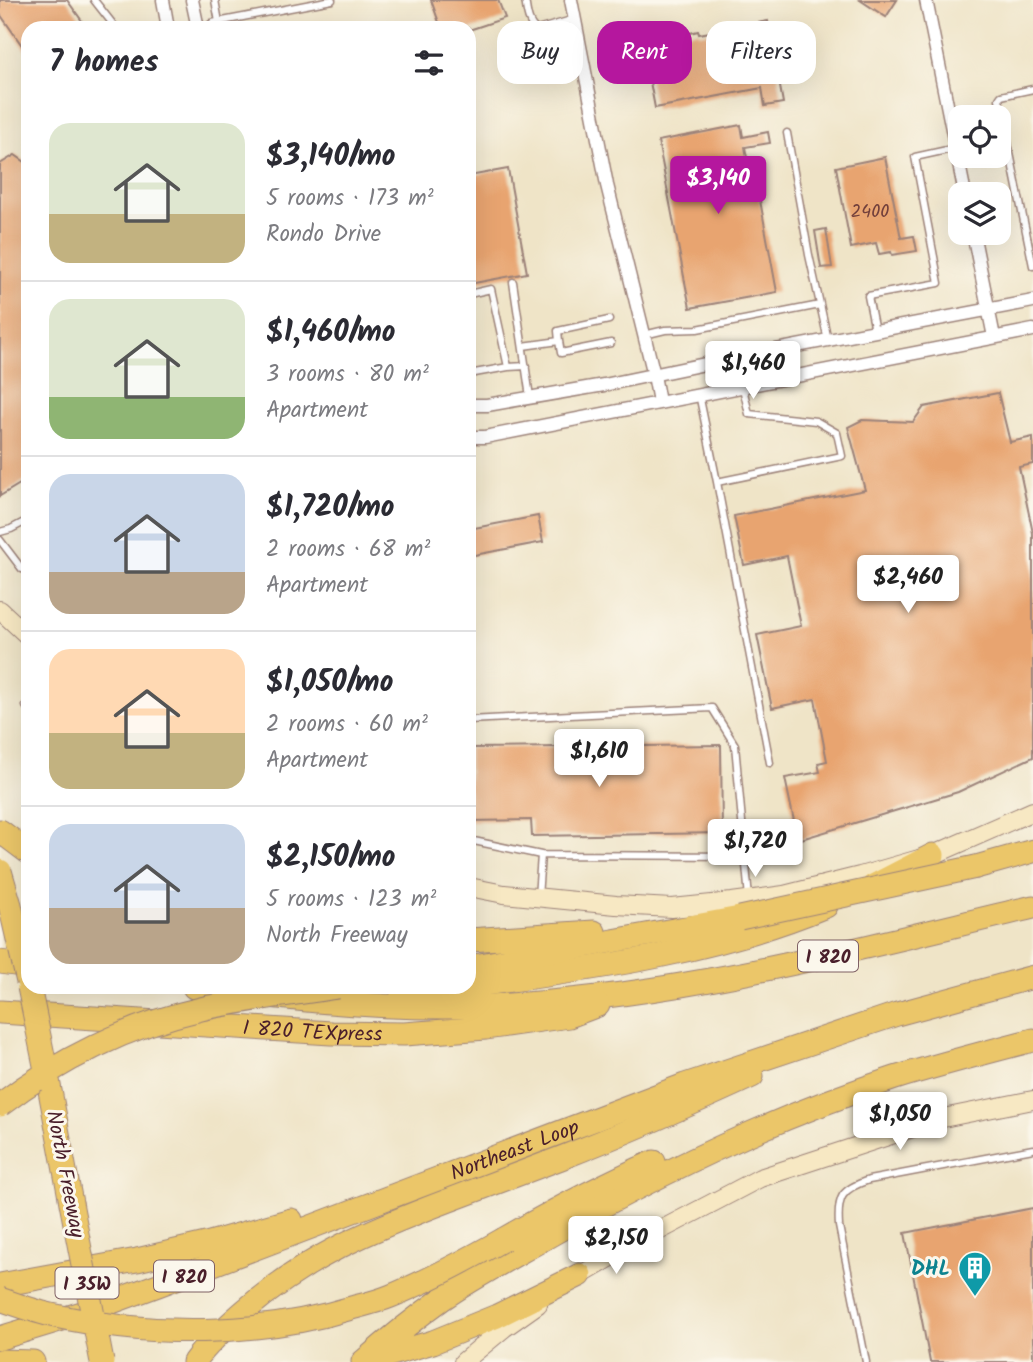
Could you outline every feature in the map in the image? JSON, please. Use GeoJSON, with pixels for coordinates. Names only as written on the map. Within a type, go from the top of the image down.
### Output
{"type":"FeatureCollection","features":[{"type":"Feature","properties":{"kind":"highway"},"geometry":{"type":"LineString","coordinates":[[0,831],[21,847]]}},
{"type":"Feature","properties":{"kind":"highway"},"geometry":{"type":"LineString","coordinates":[[476,940],[613,931],[976,867],[1033,851]]}},
{"type":"Feature","properties":{"kind":"highway"},"geometry":{"type":"LineString","coordinates":[[476,986],[629,962],[697,948],[766,929],[866,889],[933,855]]}},
{"type":"Feature","properties":{"kind":"highway","name":"North Freeway"},"geometry":{"type":"LineString","coordinates":[[0,871],[21,951]]}},
{"type":"Feature","properties":{"kind":"highway","name":"I 820"},"geometry":{"type":"LineString","coordinates":[[252,994],[364,1006],[454,1007],[620,996],[769,970],[1033,907]]}},
{"type":"Feature","properties":{"kind":"highway"},"geometry":{"type":"LineString","coordinates":[[476,966],[745,909]]}},
{"type":"Feature","properties":{"kind":"highway"},"geometry":{"type":"LineString","coordinates":[[0,962],[21,965]]}},
{"type":"Feature","properties":{"kind":"highway","name":"Northeast Loop"},"geometry":{"type":"LineString","coordinates":[[0,1338],[158,1286],[685,1085],[866,1023],[1033,977]]}},
{"type":"Feature","properties":{"kind":"highway","name":"North Freeway"},"geometry":{"type":"LineString","coordinates":[[31,994],[102,1362]]}},
{"type":"Feature","properties":{"kind":"highway"},"geometry":{"type":"LineString","coordinates":[[0,1105],[68,1061],[108,1041],[200,1009],[290,994]]}},
{"type":"Feature","properties":{"kind":"highway"},"geometry":{"type":"LineString","coordinates":[[301,1000],[403,994]]}},
{"type":"Feature","properties":{"kind":"highway","name":"I 820 TEXpress"},"geometry":{"type":"LineString","coordinates":[[0,1012],[331,1033],[404,1034],[486,1028],[569,1016],[620,996]]}},
{"type":"Feature","properties":{"kind":"highway"},"geometry":{"type":"LineString","coordinates":[[194,1362],[226,1326],[289,1276],[331,1250],[383,1226],[568,1155],[686,1106],[866,1023]]}},
{"type":"Feature","properties":{"kind":"highway"},"geometry":{"type":"LineString","coordinates":[[0,1299],[50,1315],[129,1328],[189,1331],[258,1328],[322,1318],[388,1297],[448,1271],[614,1180],[714,1136],[894,1079],[1033,1040]]}},
{"type":"Feature","properties":{"kind":"highway"},"geometry":{"type":"LineString","coordinates":[[364,1362],[384,1343],[444,1298],[606,1203],[732,1141],[894,1079]]}},
{"type":"Feature","properties":{"kind":"highway"},"geometry":{"type":"LineString","coordinates":[[0,1285],[137,1261],[329,1209],[365,1206]]}},
{"type":"Feature","properties":{"kind":"highway"},"geometry":{"type":"LineString","coordinates":[[364,1362],[433,1342],[498,1316],[580,1275]]}},
{"type":"Feature","properties":{"kind":"highway"},"geometry":{"type":"LineString","coordinates":[[0,1361],[33,1362]]}},
{"type":"Feature","properties":{"kind":"main road"},"geometry":{"type":"LineString","coordinates":[[0,610],[21,630]]}},
{"type":"Feature","properties":{"kind":"main road"},"geometry":{"type":"LineString","coordinates":[[476,888],[504,894],[616,905],[745,909],[784,895],[933,855],[1033,811]]}},
{"type":"Feature","properties":{"kind":"main road"},"geometry":{"type":"LineString","coordinates":[[463,1362],[504,1328],[580,1275],[760,1178],[943,1118],[1033,1100]]}},
{"type":"Feature","properties":{"kind":"street"},"geometry":{"type":"LineString","coordinates":[[163,0],[167,21]]}},
{"type":"Feature","properties":{"kind":"street"},"geometry":{"type":"LineString","coordinates":[[192,0],[196,21]]}},
{"type":"Feature","properties":{"kind":"street"},"geometry":{"type":"LineString","coordinates":[[572,0],[607,185],[659,402]]}},
{"type":"Feature","properties":{"kind":"street"},"geometry":{"type":"LineString","coordinates":[[926,0],[948,109]]}},
{"type":"Feature","properties":{"kind":"street"},"geometry":{"type":"LineString","coordinates":[[975,245],[994,337]]}},
{"type":"Feature","properties":{"kind":"street"},"geometry":{"type":"LineString","coordinates":[[476,405],[654,375],[1033,301]]}},
{"type":"Feature","properties":{"kind":"street"},"geometry":{"type":"LineString","coordinates":[[476,437],[1033,330]]}},
{"type":"Feature","properties":{"kind":"lane"},"geometry":{"type":"LineString","coordinates":[[94,0],[110,21]]}},
{"type":"Feature","properties":{"kind":"lane"},"geometry":{"type":"LineString","coordinates":[[215,0],[219,21]]}},
{"type":"Feature","properties":{"kind":"lane"},"geometry":{"type":"LineString","coordinates":[[224,21],[332,0]]}},
{"type":"Feature","properties":{"kind":"lane"},"geometry":{"type":"LineString","coordinates":[[525,0],[530,23],[537,30],[575,19]]}},
{"type":"Feature","properties":{"kind":"lane"},"geometry":{"type":"LineString","coordinates":[[1033,89],[1001,96],[999,99],[1033,266]]}},
{"type":"Feature","properties":{"kind":"lane"},"geometry":{"type":"LineString","coordinates":[[787,133],[809,255],[828,340]]}},
{"type":"Feature","properties":{"kind":"lane"},"geometry":{"type":"LineString","coordinates":[[875,331],[868,296],[939,283],[915,157],[948,150]]}},
{"type":"Feature","properties":{"kind":"lane"},"geometry":{"type":"LineString","coordinates":[[1024,223],[1033,221]]}},
{"type":"Feature","properties":{"kind":"lane"},"geometry":{"type":"LineString","coordinates":[[513,282],[530,397]]}},
{"type":"Feature","properties":{"kind":"lane"},"geometry":{"type":"LineString","coordinates":[[476,292],[491,289],[508,367]]}},
{"type":"Feature","properties":{"kind":"lane"},"geometry":{"type":"LineString","coordinates":[[644,335],[665,330],[697,329],[820,305]]}},
{"type":"Feature","properties":{"kind":"lane"},"geometry":{"type":"LineString","coordinates":[[609,320],[558,331],[561,353],[611,343]]}},
{"type":"Feature","properties":{"kind":"lane"},"geometry":{"type":"LineString","coordinates":[[523,346],[559,341]]}},
{"type":"Feature","properties":{"kind":"lane"},"geometry":{"type":"LineString","coordinates":[[476,373],[526,366]]}},
{"type":"Feature","properties":{"kind":"lane"},"geometry":{"type":"LineString","coordinates":[[716,482],[842,456],[837,433],[816,421],[749,414],[743,386]]}},
{"type":"Feature","properties":{"kind":"lane"},"geometry":{"type":"LineString","coordinates":[[699,394],[770,762]]}},
{"type":"Feature","properties":{"kind":"lane"},"geometry":{"type":"LineString","coordinates":[[0,532],[21,524]]}},
{"type":"Feature","properties":{"kind":"lane"},"geometry":{"type":"LineString","coordinates":[[0,540],[21,568]]}},
{"type":"Feature","properties":{"kind":"lane"},"geometry":{"type":"LineString","coordinates":[[476,720],[712,708],[735,745],[745,856],[745,909]]}},
{"type":"Feature","properties":{"kind":"lane"},"geometry":{"type":"LineString","coordinates":[[476,841],[541,855],[745,856]]}},
{"type":"Feature","properties":{"kind":"lane"},"geometry":{"type":"LineString","coordinates":[[538,898],[541,855]]}},
{"type":"Feature","properties":{"kind":"lane"},"geometry":{"type":"LineString","coordinates":[[866,1362],[839,1226],[838,1211],[844,1191],[869,1180],[1033,1149]]}},
{"type":"Feature","properties":{"kind":"building"},"geometry":{"type":"Polygon","coordinates":[[[0,0],[67,0],[82,21],[21,21],[21,44],[0,14],[0,0]]]}},
{"type":"Feature","properties":{"kind":"building"},"geometry":{"type":"Polygon","coordinates":[[[431,0],[498,0],[505,18],[476,28],[476,21],[438,21],[431,0]]]}},
{"type":"Feature","properties":{"kind":"building"},"geometry":{"type":"Polygon","coordinates":[[[860,0],[897,0],[886,17],[860,0]]]}},
{"type":"Feature","properties":{"kind":"building"},"geometry":{"type":"Polygon","coordinates":[[[698,31],[699,34],[706,33],[706,84],[780,84],[783,103],[765,106],[762,88],[655,108],[650,84],[692,84],[692,32],[698,31]]]}},
{"type":"Feature","properties":{"kind":"building"},"geometry":{"type":"Polygon","coordinates":[[[741,125],[743,137],[768,132],[770,143],[745,147],[749,169],[754,168],[777,292],[690,308],[658,141],[741,125]]]}},
{"type":"Feature","properties":{"kind":"building"},"geometry":{"type":"Polygon","coordinates":[[[15,155],[21,159],[21,483],[0,496],[0,164],[15,155]]]}},
{"type":"Feature","properties":{"kind":"building"},"geometry":{"type":"Polygon","coordinates":[[[885,157],[901,238],[914,236],[917,251],[879,254],[876,243],[851,248],[836,167],[885,157]]]}},
{"type":"Feature","properties":{"kind":"building"},"geometry":{"type":"Polygon","coordinates":[[[508,169],[527,273],[476,283],[476,175],[508,169]]]}},
{"type":"Feature","properties":{"kind":"building"},"geometry":{"type":"Polygon","coordinates":[[[826,229],[832,267],[821,268],[815,231],[826,229]]]}},
{"type":"Feature","properties":{"kind":"building"},"geometry":{"type":"Polygon","coordinates":[[[998,393],[1010,442],[1033,437],[1033,464],[1019,467],[1033,533],[1033,757],[958,792],[798,840],[785,778],[820,772],[818,763],[827,761],[815,699],[772,708],[757,635],[801,626],[787,556],[744,565],[734,516],[865,490],[848,427],[862,420],[913,422],[924,407],[998,393]]]}},
{"type":"Feature","properties":{"kind":"building"},"geometry":{"type":"Polygon","coordinates":[[[538,516],[543,542],[476,555],[476,528],[538,516]]]}},
{"type":"Feature","properties":{"kind":"building"},"geometry":{"type":"Polygon","coordinates":[[[721,745],[722,833],[532,836],[531,820],[476,821],[476,748],[721,745]]]}},
{"type":"Feature","properties":{"kind":"building","name":"DHL"},"geometry":{"type":"Polygon","coordinates":[[[1033,1208],[1033,1362],[930,1362],[905,1233],[1033,1208]]]}},
{"type":"Feature","properties":{"kind":"place","name":"DHL"},"geometry":{"type":"Point","coordinates":[975,1298]}}]}
